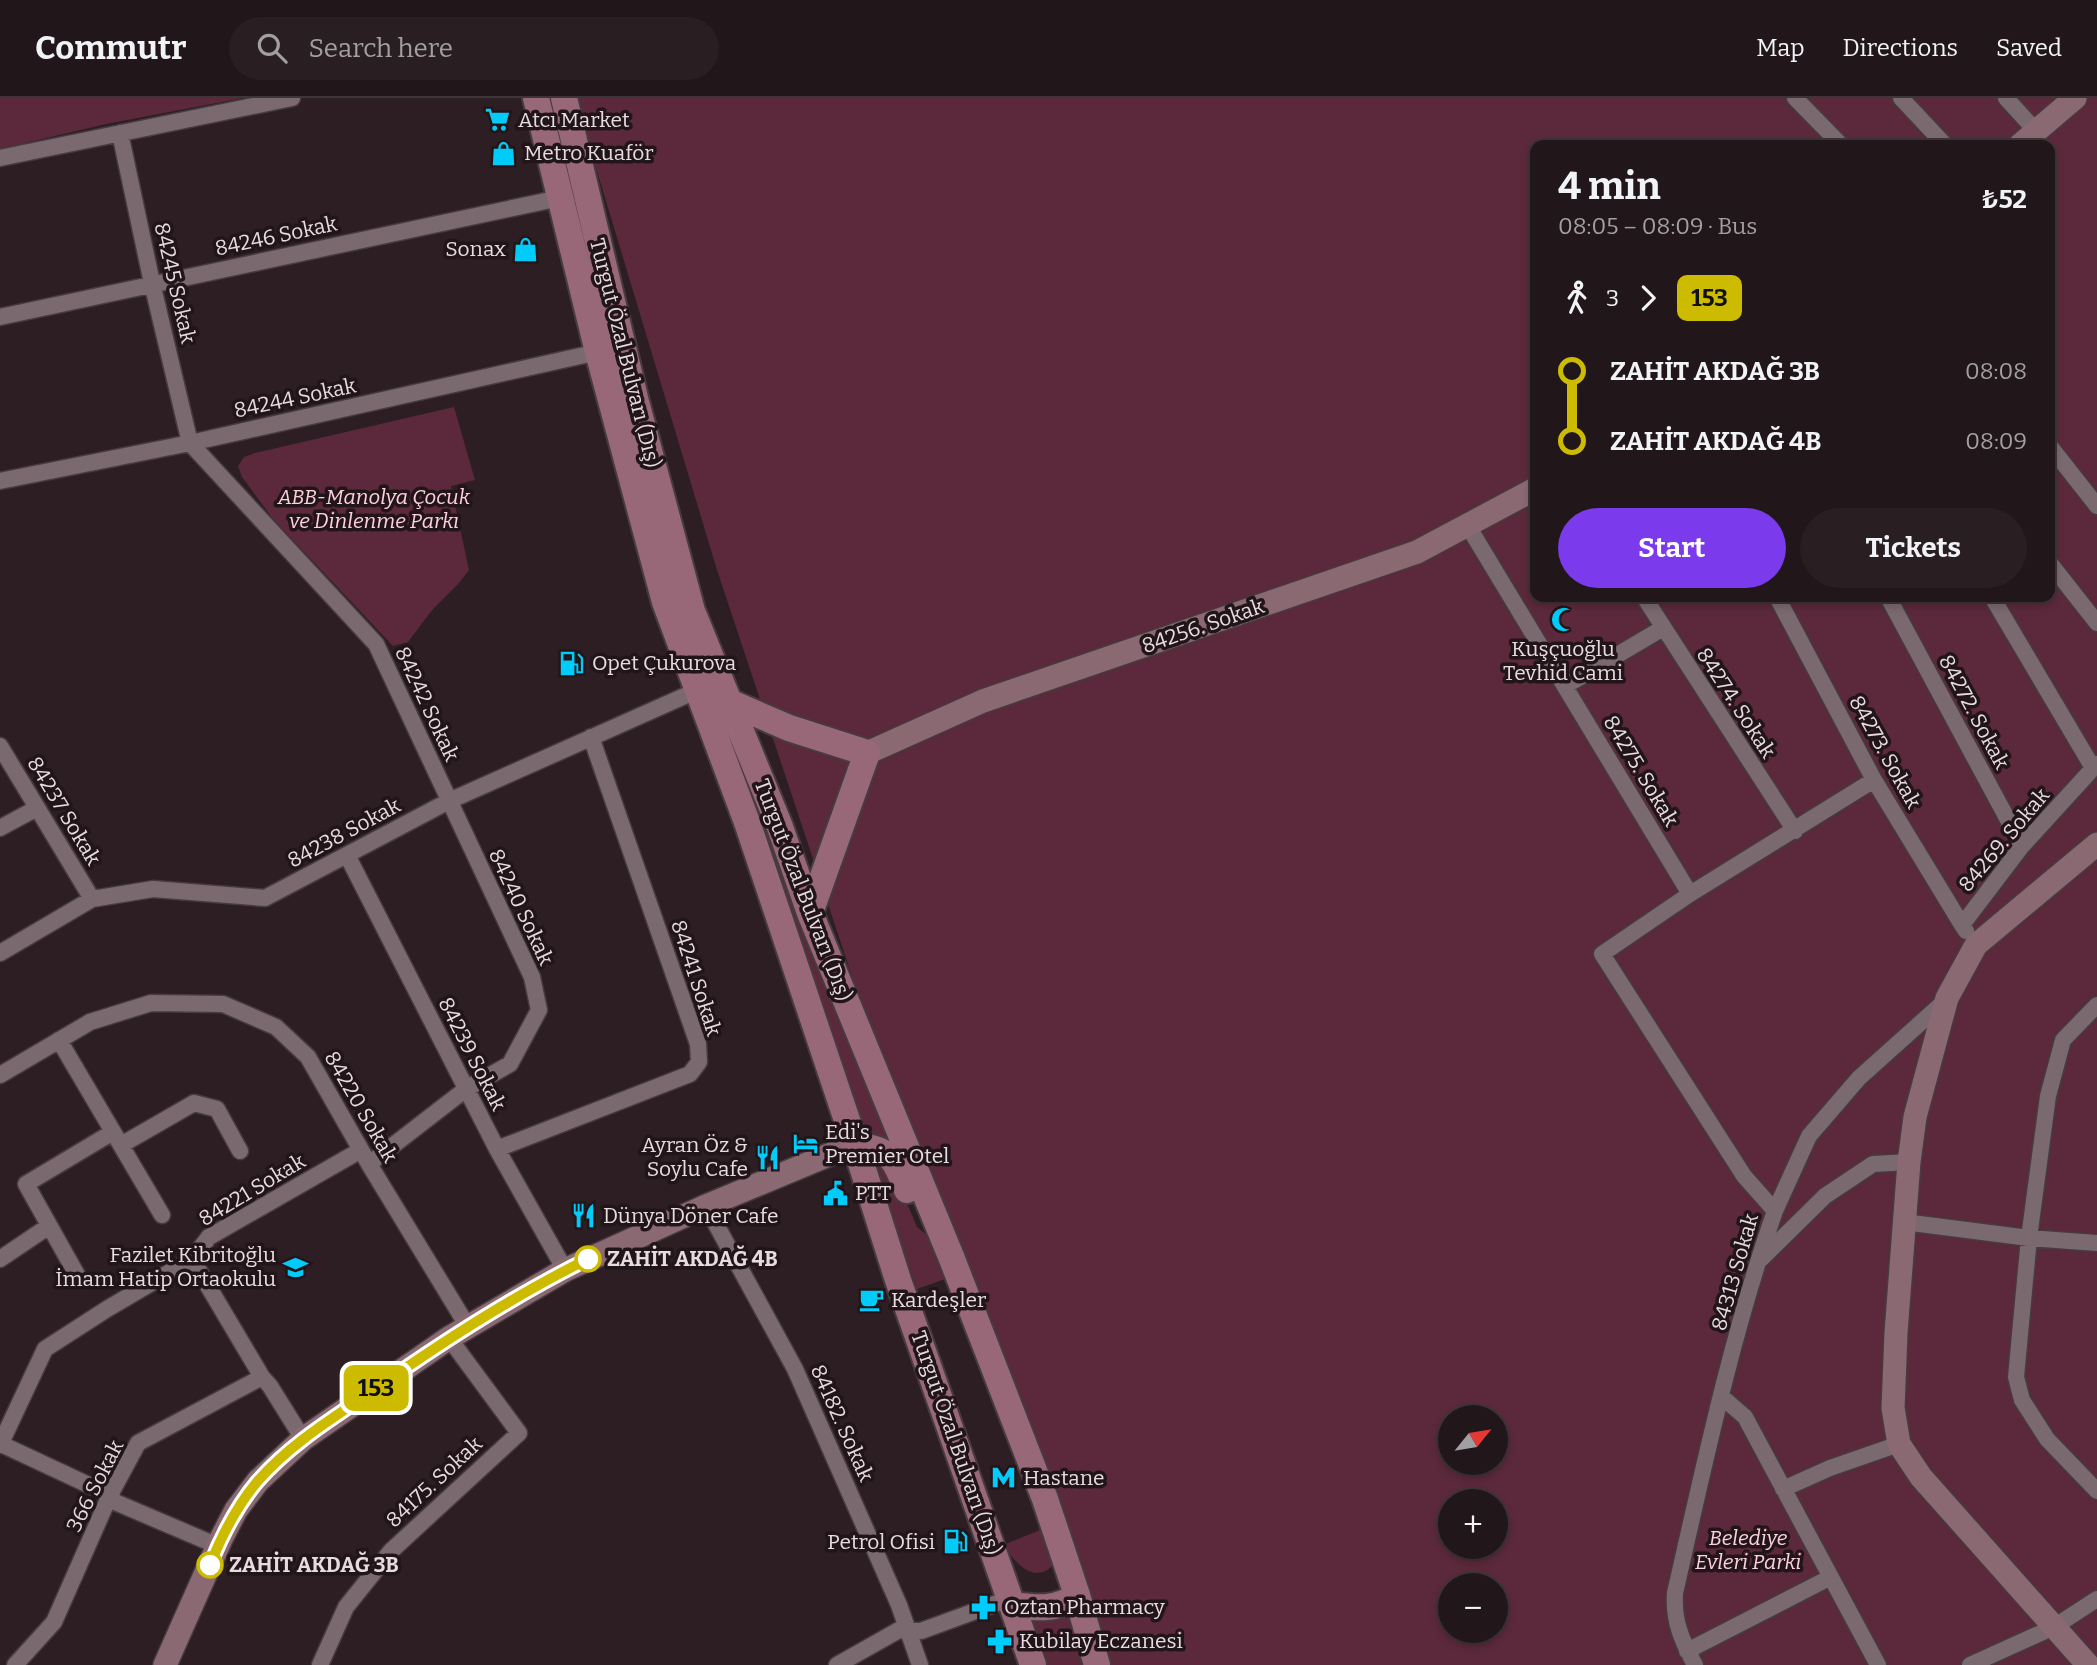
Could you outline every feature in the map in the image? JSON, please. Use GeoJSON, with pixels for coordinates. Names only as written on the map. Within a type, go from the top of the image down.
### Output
{"type":"FeatureCollection","features":[{"type":"Feature","properties":{"kind":"main road","name":"Turgut Özal Bulvarı (Dış)"},"geometry":{"type":"LineString","coordinates":[[536,98],[598,352],[665,602],[748,825],[898,1280],[1034,1665]]}},
{"type":"Feature","properties":{"kind":"main road","name":"Turgut Özal Bulvarı (Dış)"},"geometry":{"type":"LineString","coordinates":[[564,98],[635,397],[692,611],[780,827],[810,913],[952,1259],[1045,1499],[1097,1665]]}},
{"type":"Feature","properties":{"kind":"main road"},"geometry":{"type":"LineString","coordinates":[[729,702],[789,729],[867,753],[810,913]]}},
{"type":"Feature","properties":{"kind":"main road"},"geometry":{"type":"LineString","coordinates":[[855,1144],[880,1150],[896,1162],[923,1229],[952,1259]]}},
{"type":"Feature","properties":{"kind":"main road"},"geometry":{"type":"LineString","coordinates":[[1012,1602],[1037,1608],[1057,1606],[1077,1595]]}},
{"type":"Feature","properties":{"kind":"street"},"geometry":{"type":"LineString","coordinates":[[0,158],[292,98]]}},
{"type":"Feature","properties":{"kind":"street"},"geometry":{"type":"LineString","coordinates":[[1796,98],[1836,140]]}},
{"type":"Feature","properties":{"kind":"street"},"geometry":{"type":"LineString","coordinates":[[1902,98],[1940,140]]}},
{"type":"Feature","properties":{"kind":"street"},"geometry":{"type":"LineString","coordinates":[[2006,98],[2028,138],[2075,98]]}},
{"type":"Feature","properties":{"kind":"street","name":"84245 Sokak"},"geometry":{"type":"LineString","coordinates":[[120,133],[190,443]]}},
{"type":"Feature","properties":{"kind":"street","name":"84246 Sokak"},"geometry":{"type":"LineString","coordinates":[[0,317],[560,198]]}},
{"type":"Feature","properties":{"kind":"street","name":"84244 Sokak"},"geometry":{"type":"LineString","coordinates":[[0,481],[190,443],[598,352]]}},
{"type":"Feature","properties":{"kind":"street","name":"84242 Sokak"},"geometry":{"type":"LineString","coordinates":[[190,443],[376,644],[449,801]]}},
{"type":"Feature","properties":{"kind":"street"},"geometry":{"type":"LineString","coordinates":[[2055,453],[2097,506]]}},
{"type":"Feature","properties":{"kind":"street","name":"84256. Sokak"},"geometry":{"type":"LineString","coordinates":[[867,753],[983,701],[1417,552],[1530,492]]}},
{"type":"Feature","properties":{"kind":"street","name":"84275. Sokak"},"geometry":{"type":"LineString","coordinates":[[1468,526],[1690,894]]}},
{"type":"Feature","properties":{"kind":"street"},"geometry":{"type":"LineString","coordinates":[[2055,570],[2097,623]]}},
{"type":"Feature","properties":{"kind":"street","name":"84274. Sokak"},"geometry":{"type":"LineString","coordinates":[[1647,602],[1794,831]]}},
{"type":"Feature","properties":{"kind":"street","name":"84273. Sokak"},"geometry":{"type":"LineString","coordinates":[[1780,602],[1874,779],[1962,925]]}},
{"type":"Feature","properties":{"kind":"street","name":"84272. Sokak"},"geometry":{"type":"LineString","coordinates":[[1891,602],[2022,846]]}},
{"type":"Feature","properties":{"kind":"street"},"geometry":{"type":"LineString","coordinates":[[1996,602],[2095,766]]}},
{"type":"Feature","properties":{"kind":"street"},"geometry":{"type":"LineString","coordinates":[[1565,686],[1663,628]]}},
{"type":"Feature","properties":{"kind":"street","name":"84238 Sokak"},"geometry":{"type":"LineString","coordinates":[[0,953],[92,899],[153,889],[265,898],[449,801],[698,690]]}},
{"type":"Feature","properties":{"kind":"street","name":"84241 Sokak"},"geometry":{"type":"LineString","coordinates":[[497,1149],[690,1074],[699,1062],[698,1044],[591,737]]}},
{"type":"Feature","properties":{"kind":"street","name":"84237 Sokak"},"geometry":{"type":"LineString","coordinates":[[0,746],[92,899]]}},
{"type":"Feature","properties":{"kind":"street","name":"84269. Sokak"},"geometry":{"type":"LineString","coordinates":[[1976,945],[1962,925],[2022,846],[2095,766]]}},
{"type":"Feature","properties":{"kind":"street"},"geometry":{"type":"LineString","coordinates":[[1690,894],[1874,779]]}},
{"type":"Feature","properties":{"kind":"street","name":"84240 Sokak"},"geometry":{"type":"LineString","coordinates":[[365,1157],[466,1089],[510,1064],[539,1010],[532,977],[449,801]]}},
{"type":"Feature","properties":{"kind":"street"},"geometry":{"type":"LineString","coordinates":[[0,828],[37,808]]}},
{"type":"Feature","properties":{"kind":"street"},"geometry":{"type":"LineString","coordinates":[[2088,1665],[1921,1477],[1899,1444],[1893,1408],[1909,1162],[1915,1117],[1947,998],[1976,945],[2097,845]]}},
{"type":"Feature","properties":{"kind":"street","name":"84239 Sokak"},"geometry":{"type":"LineString","coordinates":[[347,855],[497,1149],[565,1270]]}},
{"type":"Feature","properties":{"kind":"street","name":"84313 Sokak"},"geometry":{"type":"LineString","coordinates":[[1690,894],[1602,954],[1744,1176],[1775,1211],[1757,1264],[1722,1397],[1675,1592],[1675,1620],[1691,1658]]}},
{"type":"Feature","properties":{"kind":"street"},"geometry":{"type":"LineString","coordinates":[[1775,1211],[1809,1136],[1859,1078],[1947,998]]}},
{"type":"Feature","properties":{"kind":"street","name":"84220 Sokak"},"geometry":{"type":"LineString","coordinates":[[0,1075],[90,1022],[151,1003],[223,1004],[276,1027],[308,1057],[365,1157],[458,1333]]}},
{"type":"Feature","properties":{"kind":"street"},"geometry":{"type":"LineString","coordinates":[[2097,1006],[2063,1040],[2048,1097],[2029,1238],[2016,1377],[2022,1400],[2048,1439],[2097,1491]]}},
{"type":"Feature","properties":{"kind":"street"},"geometry":{"type":"LineString","coordinates":[[59,1040],[162,1215]]}},
{"type":"Feature","properties":{"kind":"street"},"geometry":{"type":"LineString","coordinates":[[77,1275],[26,1184],[194,1103],[217,1109],[240,1151]]}},
{"type":"Feature","properties":{"kind":"street"},"geometry":{"type":"LineString","coordinates":[[165,1665],[236,1510],[258,1481],[303,1439],[458,1333],[565,1270],[706,1206],[855,1144]]}},
{"type":"Feature","properties":{"kind":"street","name":"84221 Sokak"},"geometry":{"type":"LineString","coordinates":[[0,1444],[45,1349],[192,1259],[209,1237],[365,1157]]}},
{"type":"Feature","properties":{"kind":"street"},"geometry":{"type":"LineString","coordinates":[[1757,1264],[1825,1196],[1873,1164],[1909,1162]]}},
{"type":"Feature","properties":{"kind":"street","name":"84182. Sokak"},"geometry":{"type":"LineString","coordinates":[[706,1206],[795,1369],[899,1605],[920,1665]]}},
{"type":"Feature","properties":{"kind":"street"},"geometry":{"type":"LineString","coordinates":[[1904,1222],[2029,1238],[2097,1243]]}},
{"type":"Feature","properties":{"kind":"street"},"geometry":{"type":"LineString","coordinates":[[0,1259],[49,1226]]}},
{"type":"Feature","properties":{"kind":"street"},"geometry":{"type":"LineString","coordinates":[[192,1259],[262,1377],[303,1439]]}},
{"type":"Feature","properties":{"kind":"street","name":"84175. Sokak"},"geometry":{"type":"LineString","coordinates":[[320,1665],[346,1607],[391,1551],[519,1433],[458,1333]]}},
{"type":"Feature","properties":{"kind":"street","name":"366 Sokak"},"geometry":{"type":"LineString","coordinates":[[15,1665],[54,1622],[110,1495],[138,1443],[262,1377]]}},
{"type":"Feature","properties":{"kind":"street"},"geometry":{"type":"LineString","coordinates":[[1722,1397],[1745,1417],[1878,1665]]}},
{"type":"Feature","properties":{"kind":"street"},"geometry":{"type":"LineString","coordinates":[[0,1444],[110,1495],[115,1502],[218,1546]]}},
{"type":"Feature","properties":{"kind":"street"},"geometry":{"type":"LineString","coordinates":[[1783,1489],[1830,1468],[1899,1444]]}},
{"type":"Feature","properties":{"kind":"street"},"geometry":{"type":"LineString","coordinates":[[1691,1658],[1831,1577]]}},
{"type":"Feature","properties":{"kind":"street"},"geometry":{"type":"LineString","coordinates":[[1970,1665],[2054,1627],[2097,1599]]}},
{"type":"Feature","properties":{"kind":"street"},"geometry":{"type":"LineString","coordinates":[[837,1665],[899,1630],[921,1631],[1012,1602]]}},
{"type":"Feature","properties":{"kind":"green space"},"geometry":{"type":"Polygon","coordinates":[[[0,98],[243,98],[106,124],[0,149],[0,98]]]}},
{"type":"Feature","properties":{"kind":"green space"},"geometry":{"type":"Polygon","coordinates":[[[546,98],[552,98],[746,777],[895,1148],[862,1133],[675,597],[546,98]]]}},
{"type":"Feature","properties":{"kind":"green space","name":"Belediye Evleri Parki"},"geometry":{"type":"Polygon","coordinates":[[[575,98],[2097,98],[2097,1665],[1107,1665],[916,1169],[717,570],[575,98]]]}},
{"type":"Feature","properties":{"kind":"green space","name":"ABB-Manolya Çocuk ve Dinlenme Parkı"},"geometry":{"type":"Polygon","coordinates":[[[454,407],[475,480],[451,486],[469,570],[433,609],[408,642],[393,646],[273,519],[242,477],[238,466],[244,457],[255,453],[454,407]]]}},
{"type":"Feature","properties":{"kind":"green space"},"geometry":{"type":"Polygon","coordinates":[[[872,1160],[895,1175],[917,1227],[941,1247],[951,1277],[917,1289],[872,1160]]]}},
{"type":"Feature","properties":{"kind":"green space"},"geometry":{"type":"Polygon","coordinates":[[[1045,1528],[1056,1562],[1041,1572],[1026,1570],[1003,1545],[1045,1528]]]}},
{"type":"Feature","properties":{"kind":"green space"},"geometry":{"type":"Polygon","coordinates":[[[1068,1599],[1088,1665],[1044,1665],[1029,1624],[1047,1618],[1068,1599]]]}},
{"type":"Feature","properties":{"kind":"bus line","name":"153"},"geometry":{"type":"LineString","coordinates":[[210,1565],[236,1510],[258,1481],[303,1439],[449,1338],[588,1259]]}},
{"type":"Feature","properties":{"kind":"place","name":"Atcı Market"},"geometry":{"type":"Point","coordinates":[498,120]}},
{"type":"Feature","properties":{"kind":"place","name":"Metro Kuaför"},"geometry":{"type":"Point","coordinates":[504,153]}},
{"type":"Feature","properties":{"kind":"place","name":"Sonax"},"geometry":{"type":"Point","coordinates":[526,249]}},
{"type":"Feature","properties":{"kind":"place","name":"Kuşçuoğlu Tevhid Cami"},"geometry":{"type":"Point","coordinates":[1563,620]}},
{"type":"Feature","properties":{"kind":"place","name":"Opet Çukurova"},"geometry":{"type":"Point","coordinates":[572,663]}},
{"type":"Feature","properties":{"kind":"place","name":"Edi's Premier Otel"},"geometry":{"type":"Point","coordinates":[805,1144]}},
{"type":"Feature","properties":{"kind":"place","name":"Ayran Öz & Soylu Cafe"},"geometry":{"type":"Point","coordinates":[768,1157]}},
{"type":"Feature","properties":{"kind":"place","name":"PTT"},"geometry":{"type":"Point","coordinates":[835,1193]}},
{"type":"Feature","properties":{"kind":"place","name":"Dünya Döner Cafe"},"geometry":{"type":"Point","coordinates":[583,1216]}},
{"type":"Feature","properties":{"kind":"place","name":"ZAHİT AKDAĞ 4B"},"geometry":{"type":"Point","coordinates":[588,1259]}},
{"type":"Feature","properties":{"kind":"place","name":"Fazilet Kibritoğlu İmam Hatip Ortaokulu"},"geometry":{"type":"Point","coordinates":[296,1267]}},
{"type":"Feature","properties":{"kind":"place","name":"Kardeşler"},"geometry":{"type":"Point","coordinates":[871,1300]}},
{"type":"Feature","properties":{"kind":"place","name":"Hastane"},"geometry":{"type":"Point","coordinates":[1003,1478]}},
{"type":"Feature","properties":{"kind":"place","name":"Petrol Ofisi"},"geometry":{"type":"Point","coordinates":[955,1542]}},
{"type":"Feature","properties":{"kind":"place","name":"ZAHİT AKDAĞ 3B"},"geometry":{"type":"Point","coordinates":[210,1565]}},
{"type":"Feature","properties":{"kind":"place","name":"Oztan Pharmacy"},"geometry":{"type":"Point","coordinates":[984,1607]}},
{"type":"Feature","properties":{"kind":"place","name":"Kubilay Eczanesi"},"geometry":{"type":"Point","coordinates":[999,1641]}}]}
